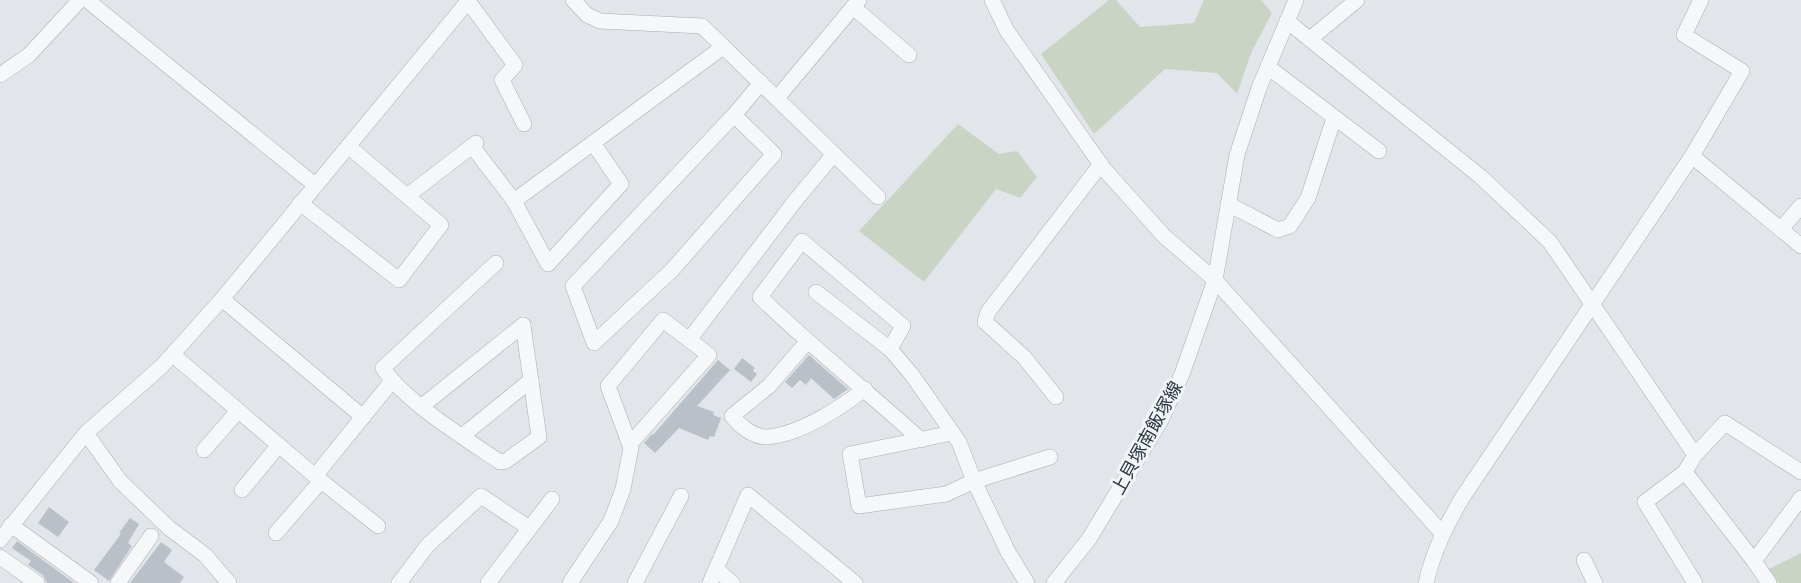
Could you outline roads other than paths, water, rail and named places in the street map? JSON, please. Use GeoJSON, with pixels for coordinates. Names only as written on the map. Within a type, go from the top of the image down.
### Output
{"type":"FeatureCollection","features":[{"type":"Feature","properties":{"kind":"street"},"geometry":{"type":"LineString","coordinates":[[0,75],[29,55],[80,0]]}},
{"type":"Feature","properties":{"kind":"street"},"geometry":{"type":"LineString","coordinates":[[87,0],[315,185]]}},
{"type":"Feature","properties":{"kind":"street"},"geometry":{"type":"LineString","coordinates":[[573,0],[587,15],[600,21],[702,26],[878,196]]}},
{"type":"Feature","properties":{"kind":"street"},"geometry":{"type":"LineString","coordinates":[[992,0],[1007,31],[1101,164],[1164,236],[1215,280],[1442,533]]}},
{"type":"Feature","properties":{"kind":"street","name":"上貝塚南飯塚線"},"geometry":{"type":"LineString","coordinates":[[1054,583],[1089,539],[1161,420],[1182,374],[1215,280],[1237,155],[1268,67],[1296,0]]}},
{"type":"Feature","properties":{"kind":"street"},"geometry":{"type":"LineString","coordinates":[[1310,39],[1357,0]]}},
{"type":"Feature","properties":{"kind":"street"},"geometry":{"type":"LineString","coordinates":[[1426,583],[1442,533],[1462,498],[1692,156],[1742,71],[1684,35],[1701,0]]}},
{"type":"Feature","properties":{"kind":"street"},"geometry":{"type":"LineString","coordinates":[[0,540],[86,433],[173,354],[222,299],[469,1],[515,65],[502,80],[524,124]]}},
{"type":"Feature","properties":{"kind":"street"},"geometry":{"type":"LineString","coordinates":[[777,98],[856,3],[909,55]]}},
{"type":"Feature","properties":{"kind":"street"},"geometry":{"type":"LineString","coordinates":[[1287,21],[1481,177],[1550,242],[1695,455]]}},
{"type":"Feature","properties":{"kind":"street"},"geometry":{"type":"LineString","coordinates":[[514,201],[723,47]]}},
{"type":"Feature","properties":{"kind":"street"},"geometry":{"type":"LineString","coordinates":[[1268,67],[1379,151]]}},
{"type":"Feature","properties":{"kind":"street"},"geometry":{"type":"LineString","coordinates":[[734,115],[774,154],[672,270],[594,343],[573,286],[734,115],[761,83]]}},
{"type":"Feature","properties":{"kind":"street"},"geometry":{"type":"LineString","coordinates":[[1228,204],[1278,230],[1290,226],[1308,198],[1334,118]]}},
{"type":"Feature","properties":{"kind":"street"},"geometry":{"type":"LineString","coordinates":[[407,196],[474,145],[514,201],[548,264],[621,184],[593,143]]}},
{"type":"Feature","properties":{"kind":"street"},"geometry":{"type":"LineString","coordinates":[[300,203],[399,280],[441,225],[348,146]]}},
{"type":"Feature","properties":{"kind":"street"},"geometry":{"type":"LineString","coordinates":[[689,340],[788,210],[834,154]]}},
{"type":"Feature","properties":{"kind":"street"},"geometry":{"type":"LineString","coordinates":[[1692,156],[1801,246]]}},
{"type":"Feature","properties":{"kind":"street"},"geometry":{"type":"LineString","coordinates":[[1056,397],[1024,357],[985,322],[988,312],[1101,164]]}},
{"type":"Feature","properties":{"kind":"street"},"geometry":{"type":"LineString","coordinates":[[1781,229],[1801,206]]}},
{"type":"Feature","properties":{"kind":"street"},"geometry":{"type":"LineString","coordinates":[[890,349],[903,326],[802,241],[760,297],[807,342],[865,389],[921,440]]}},
{"type":"Feature","properties":{"kind":"street"},"geometry":{"type":"LineString","coordinates":[[422,406],[523,325],[539,436],[506,461],[500,462],[422,406],[392,381],[383,368],[496,263]]}},
{"type":"Feature","properties":{"kind":"street"},"geometry":{"type":"LineString","coordinates":[[816,292],[890,349],[912,375],[959,442],[974,481],[1008,552],[1027,583]]}},
{"type":"Feature","properties":{"kind":"street"},"geometry":{"type":"LineString","coordinates":[[222,299],[363,417]]}},
{"type":"Feature","properties":{"kind":"street"},"geometry":{"type":"LineString","coordinates":[[570,583],[611,521],[622,489],[631,448],[608,386],[663,320],[709,355],[630,444]]}},
{"type":"Feature","properties":{"kind":"street"},"geometry":{"type":"LineString","coordinates":[[807,342],[769,386],[732,416],[742,428],[766,437],[795,430],[843,406],[865,389]]}},
{"type":"Feature","properties":{"kind":"street"},"geometry":{"type":"LineString","coordinates":[[173,354],[318,479],[378,526]]}},
{"type":"Feature","properties":{"kind":"street"},"geometry":{"type":"LineString","coordinates":[[462,436],[531,380]]}},
{"type":"Feature","properties":{"kind":"street"},"geometry":{"type":"LineString","coordinates":[[276,533],[392,381]]}},
{"type":"Feature","properties":{"kind":"street"},"geometry":{"type":"LineString","coordinates":[[204,450],[238,411]]}},
{"type":"Feature","properties":{"kind":"street"},"geometry":{"type":"LineString","coordinates":[[1695,583],[1645,502],[1684,472],[1695,455],[1725,423],[1801,472]]}},
{"type":"Feature","properties":{"kind":"street"},"geometry":{"type":"LineString","coordinates":[[86,433],[120,481],[169,528],[205,555],[229,583]]}},
{"type":"Feature","properties":{"kind":"street"},"geometry":{"type":"LineString","coordinates":[[952,433],[850,454],[859,506],[946,494],[974,481],[1050,457]]}},
{"type":"Feature","properties":{"kind":"street"},"geometry":{"type":"LineString","coordinates":[[242,490],[279,445]]}},
{"type":"Feature","properties":{"kind":"street"},"geometry":{"type":"LineString","coordinates":[[1684,472],[1769,583]]}},
{"type":"Feature","properties":{"kind":"street"},"geometry":{"type":"LineString","coordinates":[[732,583],[713,576],[748,495],[855,583]]}},
{"type":"Feature","properties":{"kind":"street"},"geometry":{"type":"LineString","coordinates":[[399,583],[428,546],[482,496],[529,528]]}},
{"type":"Feature","properties":{"kind":"street"},"geometry":{"type":"LineString","coordinates":[[635,583],[681,496]]}},
{"type":"Feature","properties":{"kind":"street"},"geometry":{"type":"LineString","coordinates":[[1754,561],[1801,498]]}},
{"type":"Feature","properties":{"kind":"street"},"geometry":{"type":"LineString","coordinates":[[488,583],[552,499]]}},
{"type":"Feature","properties":{"kind":"street"},"geometry":{"type":"LineString","coordinates":[[11,525],[91,583]]}},
{"type":"Feature","properties":{"kind":"street"},"geometry":{"type":"LineString","coordinates":[[118,583],[151,536]]}},
{"type":"Feature","properties":{"kind":"street"},"geometry":{"type":"LineString","coordinates":[[0,558],[37,583]]}},
{"type":"Feature","properties":{"kind":"street"},"geometry":{"type":"LineString","coordinates":[[1584,560],[1595,583]]}}]}
